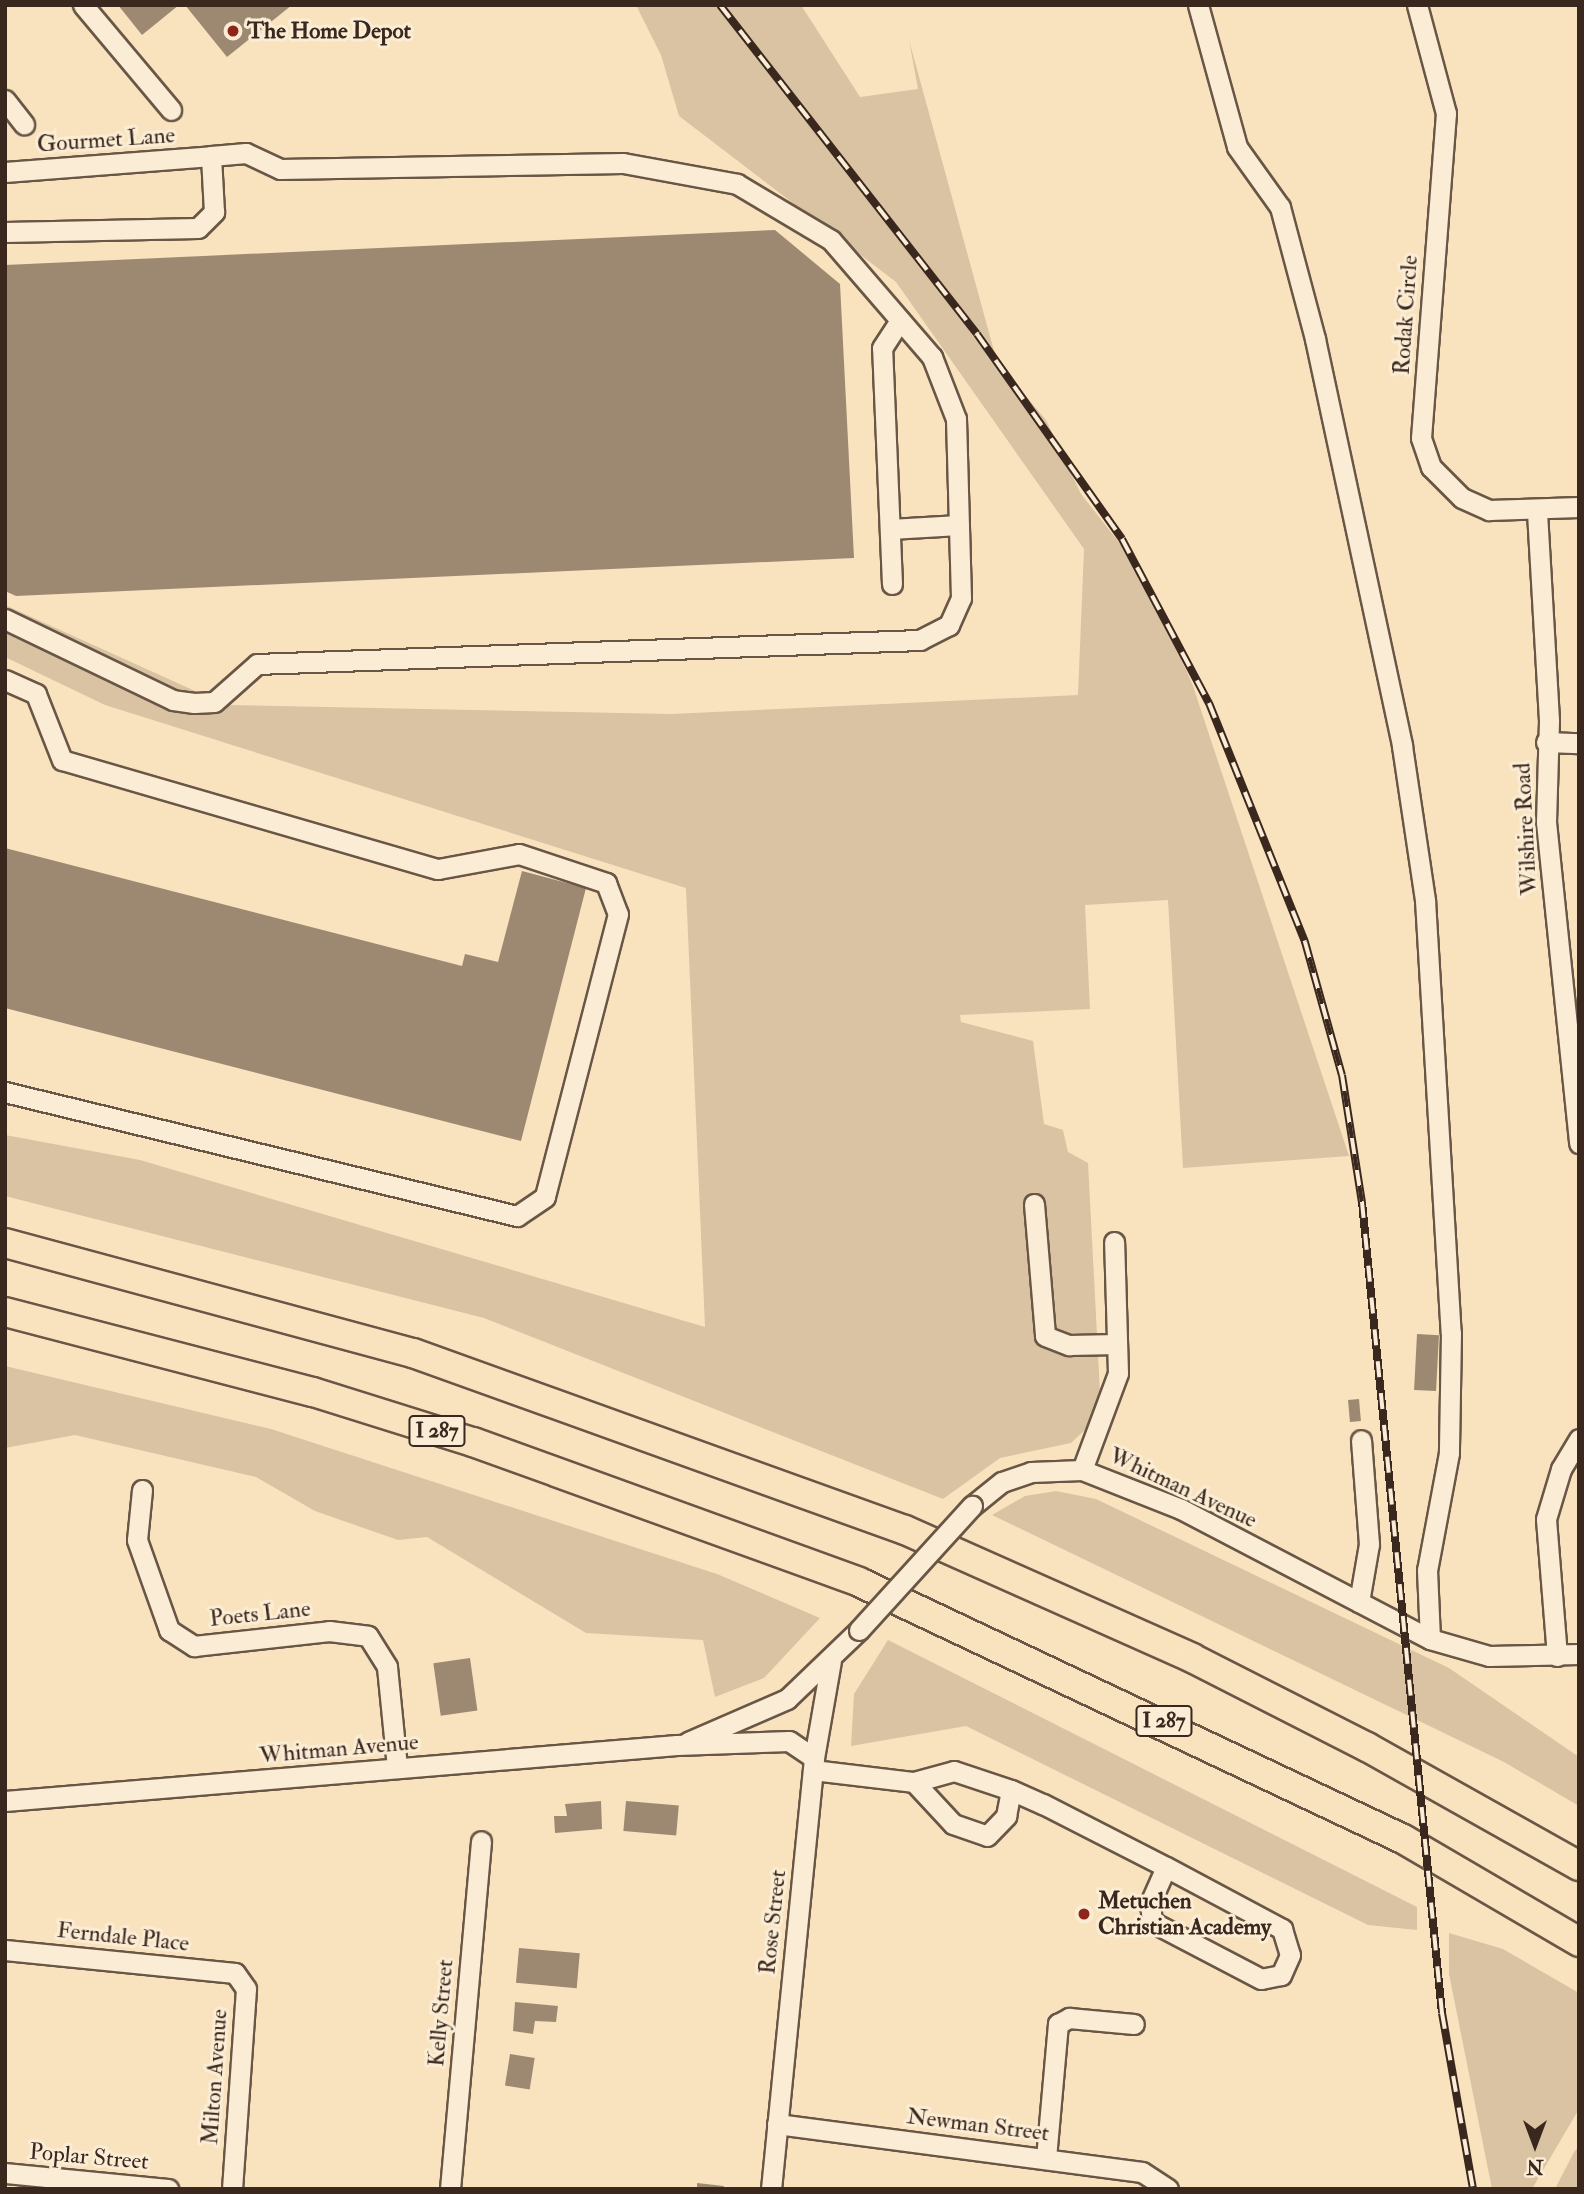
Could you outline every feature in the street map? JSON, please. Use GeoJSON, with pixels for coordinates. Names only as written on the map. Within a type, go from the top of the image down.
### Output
{"type":"FeatureCollection","features":[{"type":"Feature","properties":{"kind":"highway"},"geometry":{"type":"LineString","coordinates":[[5,1243],[426,1356],[905,1530],[1203,1664],[1367,1747],[1579,1866]]}},
{"type":"Feature","properties":{"kind":"highway","name":"I 287"},"geometry":{"type":"LineString","coordinates":[[5,1312],[473,1442],[859,1582],[1391,1833],[1579,1942]]}},
{"type":"Feature","properties":{"kind":"street"},"geometry":{"type":"LineString","coordinates":[[83,5],[171,110]]}},
{"type":"Feature","properties":{"kind":"street"},"geometry":{"type":"LineString","coordinates":[[1198,5],[1237,147],[1280,207],[1311,326],[1402,746],[1423,887],[1435,988],[1451,1333],[1449,1453],[1427,1570],[1430,1639]]}},
{"type":"Feature","properties":{"kind":"street","name":"Rodak Circle"},"geometry":{"type":"LineString","coordinates":[[1417,5],[1446,113],[1421,438],[1431,467],[1462,498],[1489,510],[1537,512],[1579,508]]}},
{"type":"Feature","properties":{"kind":"street"},"geometry":{"type":"LineString","coordinates":[[5,100],[24,124]]}},
{"type":"Feature","properties":{"kind":"street","name":"Gourmet Lane"},"geometry":{"type":"LineString","coordinates":[[5,172],[246,153],[280,169],[623,163],[697,172],[737,184],[831,240],[932,357],[949,391],[959,525],[961,598],[949,625],[920,640],[257,664],[214,702],[194,703],[173,700],[5,619]]}},
{"type":"Feature","properties":{"kind":"street"},"geometry":{"type":"LineString","coordinates":[[5,232],[198,228],[215,212],[211,156]]}},
{"type":"Feature","properties":{"kind":"street"},"geometry":{"type":"LineString","coordinates":[[892,583],[883,348],[900,320]]}},
{"type":"Feature","properties":{"kind":"street","name":"Wilshire Road"},"geometry":{"type":"LineString","coordinates":[[1537,512],[1546,742],[1546,822],[1579,1143]]}},
{"type":"Feature","properties":{"kind":"street"},"geometry":{"type":"LineString","coordinates":[[890,529],[959,525]]}},
{"type":"Feature","properties":{"kind":"street"},"geometry":{"type":"LineString","coordinates":[[5,680],[36,694],[62,760],[438,869],[519,855],[606,883],[618,914],[545,1197],[517,1216],[5,1092]]}},
{"type":"Feature","properties":{"kind":"street"},"geometry":{"type":"LineString","coordinates":[[1546,742],[1579,743]]}},
{"type":"Feature","properties":{"kind":"street"},"geometry":{"type":"LineString","coordinates":[[1034,1203],[1045,1336],[1069,1345],[1117,1344]]}},
{"type":"Feature","properties":{"kind":"street"},"geometry":{"type":"LineString","coordinates":[[1082,1470],[1118,1373],[1114,1242]]}},
{"type":"Feature","properties":{"kind":"street"},"geometry":{"type":"LineString","coordinates":[[1557,1656],[1546,1519],[1561,1469],[1579,1439]]}},
{"type":"Feature","properties":{"kind":"street"},"geometry":{"type":"LineString","coordinates":[[1359,1602],[1369,1544],[1361,1440]]}},
{"type":"Feature","properties":{"kind":"street","name":"Whitman Avenue"},"geometry":{"type":"LineString","coordinates":[[677,1745],[762,1714],[831,1661],[972,1506],[1002,1482],[1031,1472],[1082,1470],[1181,1509],[1430,1639],[1489,1656],[1579,1654]]}},
{"type":"Feature","properties":{"kind":"street","name":"Poets Lane"},"geometry":{"type":"LineString","coordinates":[[142,1490],[137,1540],[169,1630],[194,1646],[329,1631],[368,1636],[387,1667],[397,1768]]}},
{"type":"Feature","properties":{"kind":"street","name":"Rose Street"},"geometry":{"type":"LineString","coordinates":[[771,2189],[814,1764],[831,1661]]}},
{"type":"Feature","properties":{"kind":"street","name":"Whitman Avenue"},"geometry":{"type":"LineString","coordinates":[[5,1801],[677,1745],[789,1741],[814,1764]]}},
{"type":"Feature","properties":{"kind":"street"},"geometry":{"type":"LineString","coordinates":[[814,1764],[914,1782],[954,1771],[1011,1790],[1166,1867],[1288,1934],[1290,1955],[1281,1975],[1261,1979],[1152,1922],[1150,1903],[1166,1867]]}},
{"type":"Feature","properties":{"kind":"street"},"geometry":{"type":"LineString","coordinates":[[914,1782],[953,1824],[987,1836],[1006,1816],[1011,1790]]}},
{"type":"Feature","properties":{"kind":"street","name":"Kelly Street"},"geometry":{"type":"LineString","coordinates":[[450,2189],[481,1841]]}},
{"type":"Feature","properties":{"kind":"street","name":"Ferndale Place"},"geometry":{"type":"LineString","coordinates":[[5,1950],[235,1973]]}},
{"type":"Feature","properties":{"kind":"street","name":"Milton Avenue"},"geometry":{"type":"LineString","coordinates":[[232,2189],[246,1989],[235,1973]]}},
{"type":"Feature","properties":{"kind":"street"},"geometry":{"type":"LineString","coordinates":[[1046,2158],[1058,2024],[1069,2018],[1134,2024]]}},
{"type":"Feature","properties":{"kind":"street","name":"Newman Street"},"geometry":{"type":"LineString","coordinates":[[777,2123],[1142,2172],[1168,2189]]}},
{"type":"Feature","properties":{"kind":"street","name":"Poplar Street"},"geometry":{"type":"LineString","coordinates":[[5,2174],[168,2189]]}},
{"type":"Feature","properties":{"kind":"shaded area"},"geometry":{"type":"Polygon","coordinates":[[[636,5],[801,5],[860,97],[918,89],[909,40],[997,362],[1046,420],[1081,494],[1147,578],[1193,686],[1349,1156],[1183,1168],[1168,900],[1085,905],[1090,1009],[960,1015],[961,1022],[1033,1041],[1044,1124],[1063,1130],[1068,1152],[1088,1163],[1100,1392],[1087,1428],[1071,1443],[1000,1458],[943,1499],[484,1318],[5,1196],[5,1135],[140,1160],[705,1327],[686,888],[105,705],[5,657],[5,605],[226,705],[671,714],[1078,695],[1084,549],[896,282],[679,116],[661,55],[636,5]]]}},
{"type":"Feature","properties":{"kind":"shaded area"},"geometry":{"type":"Polygon","coordinates":[[[5,1366],[271,1429],[717,1574],[820,1618],[764,1678],[715,1697],[703,1640],[586,1633],[427,1537],[398,1540],[315,1511],[256,1477],[75,1435],[5,1448],[5,1366]]]}},
{"type":"Feature","properties":{"kind":"shaded area"},"geometry":{"type":"Polygon","coordinates":[[[1056,1491],[1096,1499],[1449,1668],[1579,1757],[1579,1806],[1504,1762],[992,1515],[1025,1496],[1056,1491]]]}},
{"type":"Feature","properties":{"kind":"shaded area"},"geometry":{"type":"Polygon","coordinates":[[[888,1640],[1417,1907],[1417,1930],[1368,1925],[966,1726],[851,1746],[854,1694],[888,1640]]]}},
{"type":"Feature","properties":{"kind":"shaded area"},"geometry":{"type":"Polygon","coordinates":[[[1449,1933],[1503,1949],[1579,1993],[1579,2109],[1532,2189],[1492,2189],[1449,1974],[1449,1933]]]}},
{"type":"Feature","properties":{"kind":"shaded area"},"geometry":{"type":"Polygon","coordinates":[[[1579,2146],[1579,2189],[1555,2189],[1574,2152],[1579,2146]]]}},
{"type":"Feature","properties":{"kind":"building"},"geometry":{"type":"Polygon","coordinates":[[[118,5],[179,5],[142,35],[118,5]]]}},
{"type":"Feature","properties":{"kind":"building","name":"The Home Depot"},"geometry":{"type":"Polygon","coordinates":[[[185,5],[292,5],[227,57],[185,5]]]}},
{"type":"Feature","properties":{"kind":"building"},"geometry":{"type":"Polygon","coordinates":[[[775,230],[840,284],[854,558],[16,596],[5,591],[5,265],[775,230]]]}},
{"type":"Feature","properties":{"kind":"building"},"geometry":{"type":"Polygon","coordinates":[[[5,848],[462,966],[465,954],[498,962],[522,871],[586,888],[521,1141],[5,1008],[5,848]]]}},
{"type":"Feature","properties":{"kind":"building"},"geometry":{"type":"Polygon","coordinates":[[[1417,1334],[1439,1335],[1436,1391],[1414,1390],[1417,1334]]]}},
{"type":"Feature","properties":{"kind":"building"},"geometry":{"type":"Polygon","coordinates":[[[1359,1399],[1361,1421],[1350,1422],[1348,1400],[1359,1399]]]}},
{"type":"Feature","properties":{"kind":"building"},"geometry":{"type":"Polygon","coordinates":[[[470,1658],[477,1710],[441,1716],[433,1663],[470,1658]]]}},
{"type":"Feature","properties":{"kind":"building"},"geometry":{"type":"Polygon","coordinates":[[[601,1801],[602,1829],[555,1833],[554,1816],[567,1816],[565,1804],[601,1801]]]}},
{"type":"Feature","properties":{"kind":"building"},"geometry":{"type":"Polygon","coordinates":[[[626,1801],[679,1806],[676,1836],[623,1831],[626,1801]]]}},
{"type":"Feature","properties":{"kind":"building"},"geometry":{"type":"Polygon","coordinates":[[[519,1948],[580,1953],[577,1988],[516,1983],[519,1948]]]}},
{"type":"Feature","properties":{"kind":"building"},"geometry":{"type":"Polygon","coordinates":[[[515,2002],[558,2006],[556,2022],[535,2021],[533,2034],[513,2031],[515,2002]]]}},
{"type":"Feature","properties":{"kind":"building"},"geometry":{"type":"Polygon","coordinates":[[[510,2054],[535,2058],[530,2090],[505,2086],[510,2054]]]}},
{"type":"Feature","properties":{"kind":"building"},"geometry":{"type":"Polygon","coordinates":[[[697,2183],[724,2186],[723,2189],[697,2189],[697,2183]]]}},
{"type":"Feature","properties":{"kind":"railway"},"geometry":{"type":"LineString","coordinates":[[720,5],[977,334],[1122,539],[1209,703],[1305,942],[1342,1075],[1362,1202],[1442,2013],[1473,2189]]}},
{"type":"Feature","properties":{"kind":"place","name":"The Home Depot"},"geometry":{"type":"Point","coordinates":[233,31]}},
{"type":"Feature","properties":{"kind":"place","name":"Metuchen Christian Academy"},"geometry":{"type":"Point","coordinates":[1084,1914]}}]}
